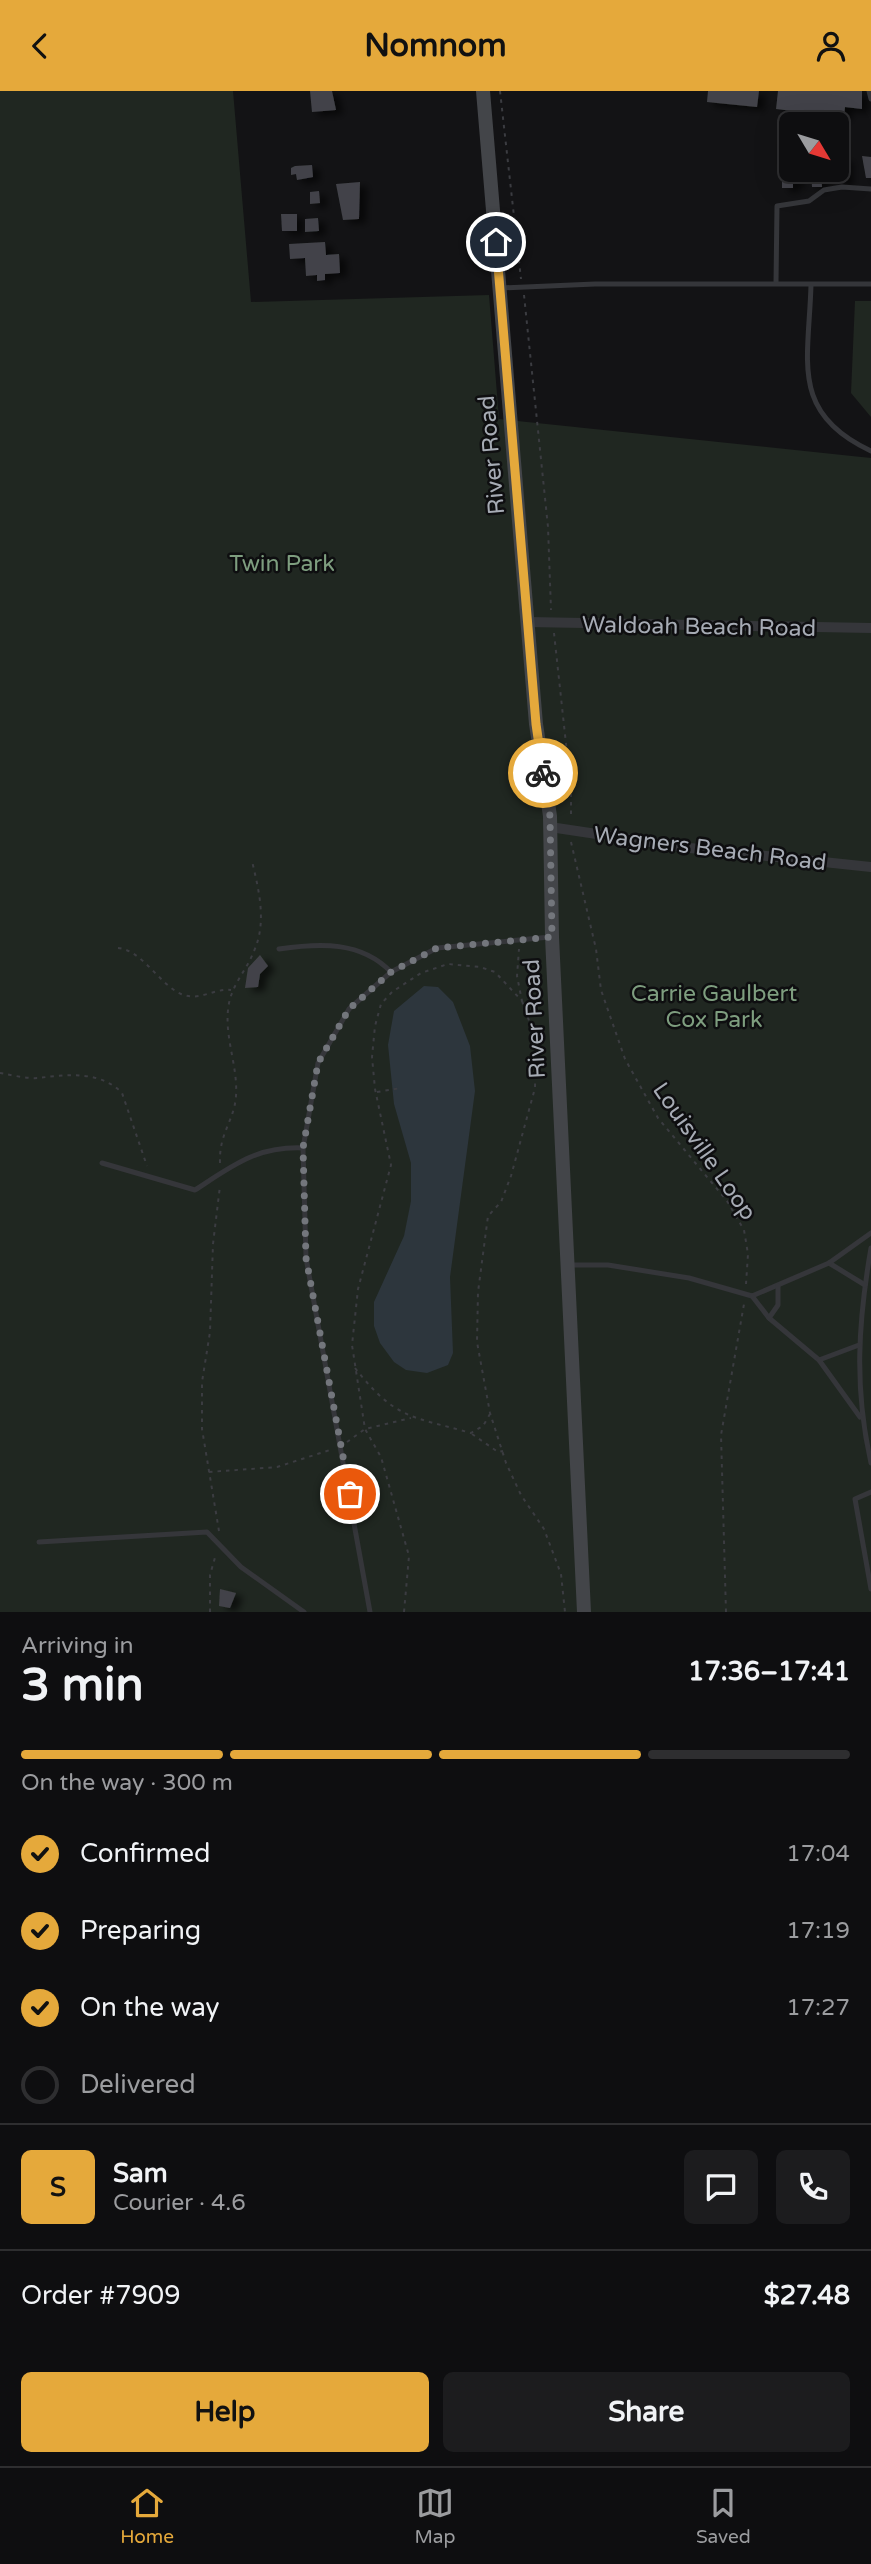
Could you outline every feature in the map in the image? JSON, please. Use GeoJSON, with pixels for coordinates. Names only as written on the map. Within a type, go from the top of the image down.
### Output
{"type":"FeatureCollection","features":[{"type":"Feature","properties":{"kind":"street","name":"River Road"},"geometry":{"type":"LineString","coordinates":[[483,91],[536,724],[550,827],[552,937],[584,1612]]}},
{"type":"Feature","properties":{"kind":"street","name":"Waldoah Beach Road"},"geometry":{"type":"LineString","coordinates":[[528,622],[871,628]]}},
{"type":"Feature","properties":{"kind":"street","name":"Wagners Beach Road"},"geometry":{"type":"LineString","coordinates":[[550,827],[690,848],[871,867]]}},
{"type":"Feature","properties":{"kind":"lane"},"geometry":{"type":"LineString","coordinates":[[869,91],[871,99]]}},
{"type":"Feature","properties":{"kind":"lane"},"geometry":{"type":"LineString","coordinates":[[776,283],[778,206],[809,201],[824,190],[842,187],[871,189]]}},
{"type":"Feature","properties":{"kind":"lane"},"geometry":{"type":"LineString","coordinates":[[500,288],[871,284]]}},
{"type":"Feature","properties":{"kind":"lane"},"geometry":{"type":"LineString","coordinates":[[811,285],[808,390],[837,432],[871,451]]}},
{"type":"Feature","properties":{"kind":"lane"},"geometry":{"type":"LineString","coordinates":[[370,1612],[342,1445],[306,1258],[303,1148],[318,1063],[349,1009],[391,972],[437,948],[519,938],[552,937]]}},
{"type":"Feature","properties":{"kind":"lane"},"geometry":{"type":"LineString","coordinates":[[279,949],[331,945],[365,952],[391,972]]}},
{"type":"Feature","properties":{"kind":"lane"},"geometry":{"type":"LineString","coordinates":[[102,1163],[195,1190],[254,1154],[278,1147],[303,1148]]}},
{"type":"Feature","properties":{"kind":"lane"},"geometry":{"type":"LineString","coordinates":[[749,1296],[829,1263],[871,1233]]}},
{"type":"Feature","properties":{"kind":"lane"},"geometry":{"type":"LineString","coordinates":[[871,1248],[859,1345],[861,1420],[871,1463]]}},
{"type":"Feature","properties":{"kind":"lane"},"geometry":{"type":"LineString","coordinates":[[829,1263],[865,1286]]}},
{"type":"Feature","properties":{"kind":"lane"},"geometry":{"type":"LineString","coordinates":[[569,1265],[608,1265],[689,1278],[749,1296],[769,1318],[819,1360],[861,1420]]}},
{"type":"Feature","properties":{"kind":"lane"},"geometry":{"type":"LineString","coordinates":[[769,1318],[778,1305],[778,1286]]}},
{"type":"Feature","properties":{"kind":"lane"},"geometry":{"type":"LineString","coordinates":[[819,1360],[859,1345]]}},
{"type":"Feature","properties":{"kind":"lane"},"geometry":{"type":"LineString","coordinates":[[871,1492],[855,1499],[871,1589]]}},
{"type":"Feature","properties":{"kind":"lane"},"geometry":{"type":"LineString","coordinates":[[39,1542],[207,1532],[240,1567],[304,1612]]}},
{"type":"Feature","properties":{"kind":"path","name":"Louisville Loop"},"geometry":{"type":"LineString","coordinates":[[500,91],[548,527],[552,623],[571,789],[571,851],[596,949],[601,990],[625,1059],[658,1118],[727,1201],[744,1230],[748,1254],[749,1296],[721,1435],[726,1612]]}},
{"type":"Feature","properties":{"kind":"path"},"geometry":{"type":"LineString","coordinates":[[210,1612],[211,1575],[218,1544],[202,1429],[202,1382],[210,1332],[220,1143],[236,1098],[228,1027],[232,990],[254,953],[259,937],[261,901],[251,861]]}},
{"type":"Feature","properties":{"kind":"path"},"geometry":{"type":"LineString","coordinates":[[519,938],[517,976],[522,1001],[536,1041],[536,1088],[511,1176],[501,1202],[488,1216],[478,1292],[477,1342],[490,1413],[521,1495],[544,1529],[561,1574],[565,1612]]}},
{"type":"Feature","properties":{"kind":"path"},"geometry":{"type":"LineString","coordinates":[[118,948],[132,952],[157,977],[183,995],[191,997],[232,990]]}},
{"type":"Feature","properties":{"kind":"path"},"geometry":{"type":"LineString","coordinates":[[404,1612],[409,1556],[381,1457],[365,1429],[355,1368],[353,1324],[358,1289],[391,1165],[376,1092],[372,1057],[381,1004],[392,992],[421,973],[448,964],[480,967],[495,972],[522,1001]]}},
{"type":"Feature","properties":{"kind":"path"},"geometry":{"type":"LineString","coordinates":[[0,1073],[37,1078],[50,1075],[102,1078],[114,1084],[122,1093],[151,1177]]}},
{"type":"Feature","properties":{"kind":"path"},"geometry":{"type":"LineString","coordinates":[[376,1092],[401,1088]]}},
{"type":"Feature","properties":{"kind":"path"},"geometry":{"type":"LineString","coordinates":[[355,1368],[390,1406],[411,1418],[471,1433],[498,1451],[503,1451]]}},
{"type":"Feature","properties":{"kind":"path"},"geometry":{"type":"LineString","coordinates":[[471,1433],[483,1426],[490,1413]]}},
{"type":"Feature","properties":{"kind":"path"},"geometry":{"type":"LineString","coordinates":[[208,1472],[290,1464],[342,1445],[365,1429],[411,1418]]}},
{"type":"Feature","properties":{"kind":"green space"},"geometry":{"type":"Polygon","coordinates":[[[0,91],[233,91],[251,302],[489,295],[499,419],[871,458],[871,1612],[0,1612],[0,91]]]}},
{"type":"Feature","properties":{"kind":"green space"},"geometry":{"type":"Polygon","coordinates":[[[855,301],[871,301],[871,417],[851,393],[855,301]]]}},
{"type":"Feature","properties":{"kind":"shaded area"},"geometry":{"type":"Polygon","coordinates":[[[424,986],[438,987],[453,1002],[470,1046],[475,1091],[450,1277],[453,1353],[448,1365],[427,1373],[406,1370],[394,1362],[380,1343],[374,1326],[374,1302],[404,1236],[411,1201],[411,1163],[394,1104],[388,1045],[394,1011],[424,986]]]}},
{"type":"Feature","properties":{"kind":"building"},"geometry":{"type":"Polygon","coordinates":[[[310,91],[332,91],[336,110],[312,112],[310,91]]]}},
{"type":"Feature","properties":{"kind":"building"},"geometry":{"type":"Polygon","coordinates":[[[708,91],[759,91],[757,107],[707,102],[708,91]]]}},
{"type":"Feature","properties":{"kind":"building"},"geometry":{"type":"Polygon","coordinates":[[[778,91],[862,91],[862,109],[845,107],[844,112],[802,112],[776,109],[778,91]]]}},
{"type":"Feature","properties":{"kind":"building"},"geometry":{"type":"Polygon","coordinates":[[[862,156],[871,157],[871,178],[866,178],[862,156]]]}},
{"type":"Feature","properties":{"kind":"building"},"geometry":{"type":"Polygon","coordinates":[[[312,165],[313,177],[297,180],[296,174],[291,175],[291,168],[295,166],[312,165]]]}},
{"type":"Feature","properties":{"kind":"building"},"geometry":{"type":"Polygon","coordinates":[[[360,182],[359,219],[343,220],[336,184],[360,182]]]}},
{"type":"Feature","properties":{"kind":"building"},"geometry":{"type":"Polygon","coordinates":[[[782,182],[797,182],[793,183],[793,188],[782,188],[782,182]]]}},
{"type":"Feature","properties":{"kind":"building"},"geometry":{"type":"Polygon","coordinates":[[[812,182],[822,182],[822,187],[812,187],[812,182]]]}},
{"type":"Feature","properties":{"kind":"building"},"geometry":{"type":"Polygon","coordinates":[[[319,191],[320,203],[310,204],[310,192],[319,191]]]}},
{"type":"Feature","properties":{"kind":"building"},"geometry":{"type":"Polygon","coordinates":[[[281,214],[297,214],[297,231],[282,231],[281,214]]]}},
{"type":"Feature","properties":{"kind":"building"},"geometry":{"type":"Polygon","coordinates":[[[318,218],[319,231],[305,232],[305,219],[318,218]]]}},
{"type":"Feature","properties":{"kind":"building"},"geometry":{"type":"Polygon","coordinates":[[[325,242],[326,255],[339,254],[340,273],[325,274],[325,280],[317,281],[317,275],[306,276],[305,258],[290,259],[289,244],[325,242]]]}},
{"type":"Feature","properties":{"kind":"building"},"geometry":{"type":"Polygon","coordinates":[[[260,955],[268,966],[260,974],[258,987],[245,988],[248,968],[260,955]]]}},
{"type":"Feature","properties":{"kind":"building"},"geometry":{"type":"Polygon","coordinates":[[[220,1589],[236,1593],[230,1608],[219,1606],[220,1589]]]}},
{"type":"Feature","properties":{"kind":"way so far"},"geometry":{"type":"LineString","coordinates":[[350,1494],[306,1258],[303,1148],[318,1063],[349,1009],[391,972],[437,948],[519,938],[552,937],[550,816],[543,773]]}},
{"type":"Feature","properties":{"kind":"route"},"geometry":{"type":"LineString","coordinates":[[496,242],[536,724],[543,773]]}},
{"type":"Feature","properties":{"kind":"park label","name":"Twin Park"},"geometry":{"type":"Point","coordinates":[282,563]}},
{"type":"Feature","properties":{"kind":"park label","name":"Carrie Gaulbert Cox Park"},"geometry":{"type":"Point","coordinates":[714,1006]}}]}
